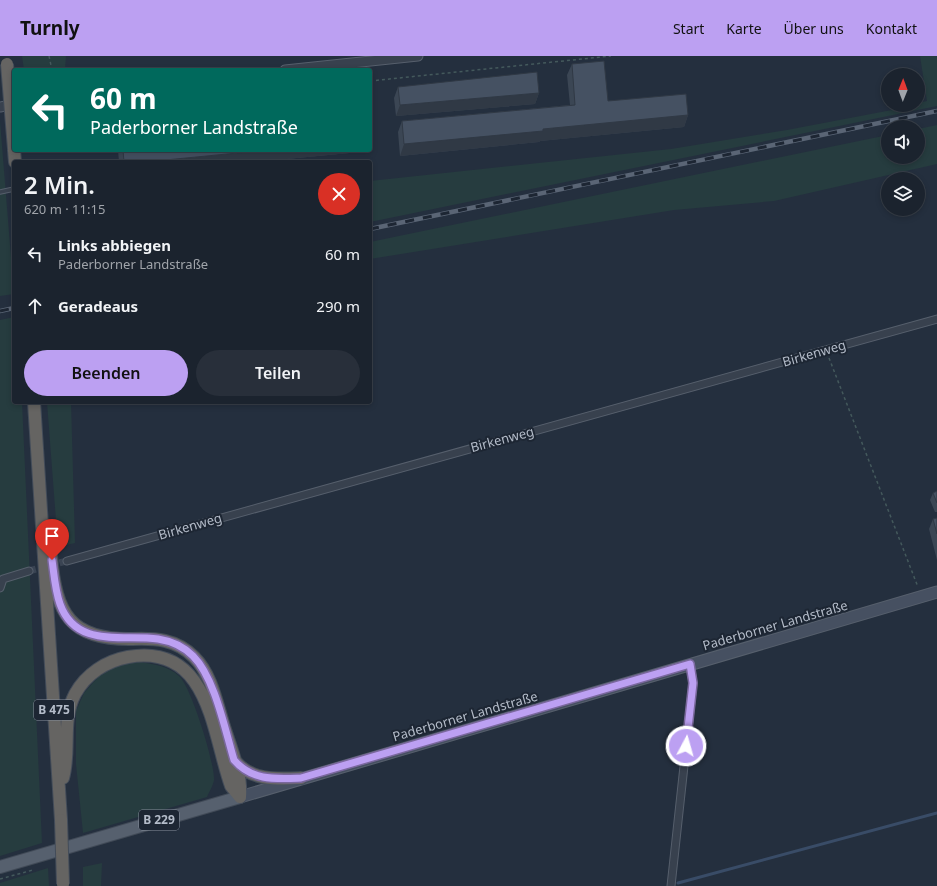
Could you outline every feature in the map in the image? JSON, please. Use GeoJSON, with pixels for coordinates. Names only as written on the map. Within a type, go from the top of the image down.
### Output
{"type":"FeatureCollection","features":[{"type":"Feature","properties":{"kind":"highway"},"geometry":{"type":"LineString","coordinates":[[7,60],[12,124]]}},
{"type":"Feature","properties":{"kind":"highway","name":"B 475"},"geometry":{"type":"LineString","coordinates":[[34,404],[61,820],[63,885]]}},
{"type":"Feature","properties":{"kind":"highway"},"geometry":{"type":"LineString","coordinates":[[41,509],[48,517],[56,586],[61,606],[65,614],[79,628],[92,635],[109,638],[159,639],[176,644],[187,650],[199,662],[210,682],[240,779],[240,797]]}},
{"type":"Feature","properties":{"kind":"highway"},"geometry":{"type":"LineString","coordinates":[[59,789],[66,768],[67,719],[72,702],[79,688],[90,675],[110,662],[125,657],[146,656],[170,662],[184,670],[200,688],[208,704],[231,786],[240,797]]}},
{"type":"Feature","properties":{"kind":"highway"},"geometry":{"type":"LineString","coordinates":[[234,760],[241,768],[258,776],[274,779],[301,778]]}},
{"type":"Feature","properties":{"kind":"main road","name":"Paderborner Landstraße"},"geometry":{"type":"LineString","coordinates":[[0,867],[937,592]]}},
{"type":"Feature","properties":{"kind":"street"},"geometry":{"type":"LineString","coordinates":[[304,68],[418,56]]}},
{"type":"Feature","properties":{"kind":"street"},"geometry":{"type":"LineString","coordinates":[[0,107],[12,104]]}},
{"type":"Feature","properties":{"kind":"street","name":"Birkenweg"},"geometry":{"type":"LineString","coordinates":[[67,560],[937,319]]}},
{"type":"Feature","properties":{"kind":"street"},"geometry":{"type":"LineString","coordinates":[[0,588],[3,579],[29,571]]}},
{"type":"Feature","properties":{"kind":"street"},"geometry":{"type":"LineString","coordinates":[[671,886],[693,683],[690,664]]}},
{"type":"Feature","properties":{"kind":"lane"},"geometry":{"type":"LineString","coordinates":[[0,192],[12,189]]}},
{"type":"Feature","properties":{"kind":"path"},"geometry":{"type":"LineString","coordinates":[[49,56],[52,68]]}},
{"type":"Feature","properties":{"kind":"path"},"geometry":{"type":"LineString","coordinates":[[372,81],[611,56]]}},
{"type":"Feature","properties":{"kind":"path"},"geometry":{"type":"LineString","coordinates":[[826,349],[922,596]]}},
{"type":"Feature","properties":{"kind":"green space"},"geometry":{"type":"Polygon","coordinates":[[[22,56],[66,56],[65,68],[24,68],[22,56]]]}},
{"type":"Feature","properties":{"kind":"green space"},"geometry":{"type":"Polygon","coordinates":[[[920,56],[937,56],[937,106],[925,108],[925,101],[927,101],[925,88],[925,68],[922,68],[920,56]]]}},
{"type":"Feature","properties":{"kind":"green space"},"geometry":{"type":"Polygon","coordinates":[[[881,112],[908,112],[372,222],[372,181],[671,149],[787,130],[881,112]]]}},
{"type":"Feature","properties":{"kind":"green space"},"geometry":{"type":"Polygon","coordinates":[[[0,121],[12,269],[12,294],[0,296],[0,121]]]}},
{"type":"Feature","properties":{"kind":"green space"},"geometry":{"type":"Polygon","coordinates":[[[937,125],[937,164],[902,172],[881,172],[881,177],[774,201],[674,210],[372,259],[372,242],[881,136],[881,164],[925,164],[925,128],[937,125]]]}},
{"type":"Feature","properties":{"kind":"green space"},"geometry":{"type":"Polygon","coordinates":[[[12,317],[12,404],[22,404],[42,843],[0,856],[0,320],[12,317]]]}},
{"type":"Feature","properties":{"kind":"green space"},"geometry":{"type":"Polygon","coordinates":[[[47,404],[71,404],[75,543],[58,547],[47,404]]]}},
{"type":"Feature","properties":{"kind":"green space"},"geometry":{"type":"Polygon","coordinates":[[[139,662],[170,670],[179,676],[184,683],[196,709],[207,743],[213,771],[213,784],[207,797],[83,833],[76,764],[76,711],[84,693],[98,677],[119,665],[139,662]]]}},
{"type":"Feature","properties":{"kind":"green space"},"geometry":{"type":"Polygon","coordinates":[[[102,863],[101,886],[83,886],[83,867],[102,863]]]}},
{"type":"Feature","properties":{"kind":"green space"},"geometry":{"type":"Polygon","coordinates":[[[48,868],[49,886],[0,886],[0,883],[48,868]]]}},
{"type":"Feature","properties":{"kind":"building"},"geometry":{"type":"Polygon","coordinates":[[[604,61],[608,101],[686,94],[688,115],[404,144],[402,121],[575,105],[572,64],[604,61]]]}},
{"type":"Feature","properties":{"kind":"building"},"geometry":{"type":"Polygon","coordinates":[[[537,72],[539,93],[400,105],[398,87],[537,72]]]}},
{"type":"Feature","properties":{"kind":"building"},"geometry":{"type":"Polygon","coordinates":[[[123,152],[248,152],[166,160],[124,160],[123,152]]]}},
{"type":"Feature","properties":{"kind":"building"},"geometry":{"type":"Polygon","coordinates":[[[937,491],[937,503],[933,493],[937,491]]]}},
{"type":"Feature","properties":{"kind":"building"},"geometry":{"type":"Polygon","coordinates":[[[937,518],[937,534],[933,519],[937,518]]]}},
{"type":"Feature","properties":{"kind":"waterway"},"geometry":{"type":"LineString","coordinates":[[678,883],[937,813]]}},
{"type":"Feature","properties":{"kind":"tunnel"},"geometry":{"type":"LineString","coordinates":[[29,571],[67,561]]}},
{"type":"Feature","properties":{"kind":"railway"},"geometry":{"type":"LineString","coordinates":[[372,229],[937,111]]}},
{"type":"Feature","properties":{"kind":"railway"},"geometry":{"type":"LineString","coordinates":[[0,311],[12,308]]}},
{"type":"Feature","properties":{"kind":"route"},"geometry":{"type":"LineString","coordinates":[[52,560],[61,606],[65,614],[79,628],[92,635],[101,637],[119,639],[149,638],[167,641],[187,650],[199,662],[210,682],[234,760],[241,768],[258,776],[274,779],[301,778],[690,664],[693,683],[686,746]]}}]}
